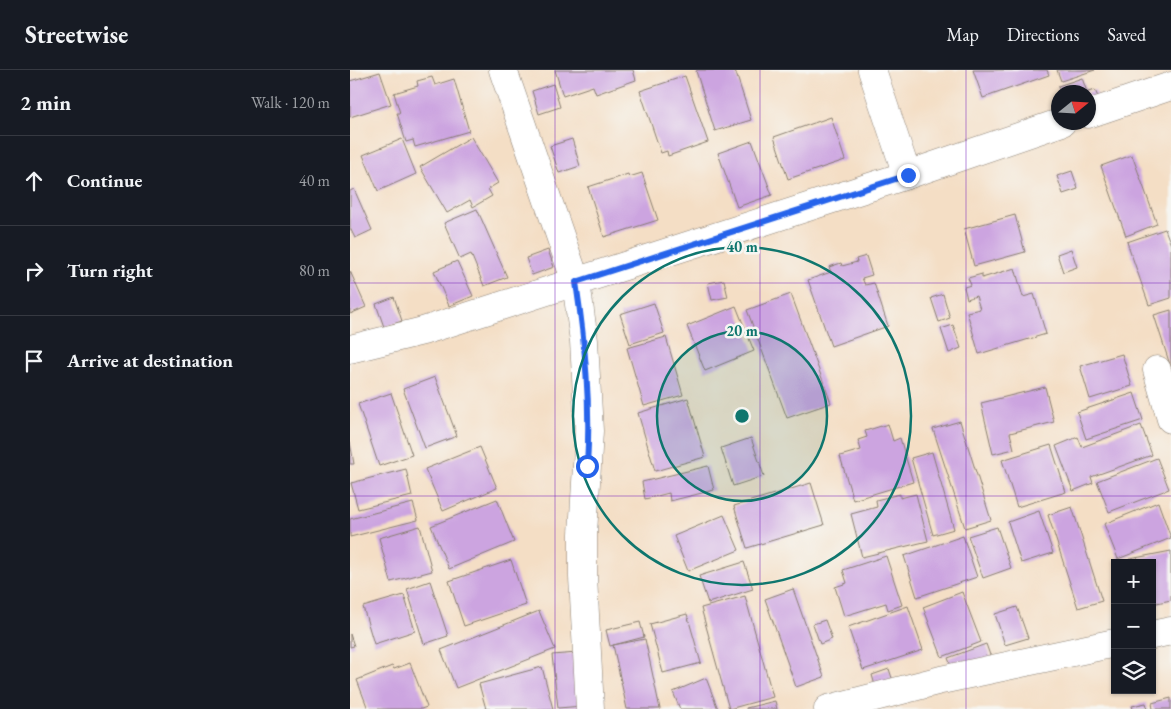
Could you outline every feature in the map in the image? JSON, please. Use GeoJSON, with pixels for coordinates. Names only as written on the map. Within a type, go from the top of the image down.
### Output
{"type":"FeatureCollection","features":[{"type":"Feature","properties":{"kind":"street"},"geometry":{"type":"LineString","coordinates":[[503,70],[576,282],[588,388],[589,431],[583,534],[583,577],[590,709]]}},
{"type":"Feature","properties":{"kind":"street"},"geometry":{"type":"LineString","coordinates":[[872,70],[908,175]]}},
{"type":"Feature","properties":{"kind":"street"},"geometry":{"type":"LineString","coordinates":[[1096,111],[1171,86]]}},
{"type":"Feature","properties":{"kind":"street"},"geometry":{"type":"LineString","coordinates":[[350,349],[423,331],[908,175],[1051,126]]}},
{"type":"Feature","properties":{"kind":"street"},"geometry":{"type":"LineString","coordinates":[[1157,370],[1171,419]]}},
{"type":"Feature","properties":{"kind":"street"},"geometry":{"type":"LineString","coordinates":[[1156,634],[1171,630]]}},
{"type":"Feature","properties":{"kind":"street"},"geometry":{"type":"LineString","coordinates":[[828,709],[942,680],[1111,644]]}},
{"type":"Feature","properties":{"kind":"building"},"geometry":{"type":"Polygon","coordinates":[[[555,70],[633,70],[636,80],[596,94],[593,86],[563,96],[555,70]]]}},
{"type":"Feature","properties":{"kind":"building"},"geometry":{"type":"Polygon","coordinates":[[[735,70],[751,120],[715,131],[696,71],[735,70]]]}},
{"type":"Feature","properties":{"kind":"building"},"geometry":{"type":"Polygon","coordinates":[[[973,70],[1047,70],[1049,75],[983,98],[973,70]]]}},
{"type":"Feature","properties":{"kind":"building"},"geometry":{"type":"Polygon","coordinates":[[[1057,70],[1095,70],[1061,81],[1057,70]]]}},
{"type":"Feature","properties":{"kind":"building"},"geometry":{"type":"Polygon","coordinates":[[[380,72],[391,104],[350,117],[350,81],[380,72]]]}},
{"type":"Feature","properties":{"kind":"building"},"geometry":{"type":"Polygon","coordinates":[[[685,76],[708,142],[668,156],[667,151],[661,153],[640,91],[685,76]]]}},
{"type":"Feature","properties":{"kind":"building"},"geometry":{"type":"Polygon","coordinates":[[[432,77],[435,85],[454,79],[469,131],[415,147],[413,140],[406,142],[397,113],[400,113],[394,93],[418,86],[417,81],[432,77]]]}},
{"type":"Feature","properties":{"kind":"building"},"geometry":{"type":"Polygon","coordinates":[[[1082,78],[1084,85],[1061,85],[1082,78]]]}},
{"type":"Feature","properties":{"kind":"building"},"geometry":{"type":"Polygon","coordinates":[[[553,84],[560,107],[539,114],[532,91],[553,84]]]}},
{"type":"Feature","properties":{"kind":"building"},"geometry":{"type":"Polygon","coordinates":[[[1096,92],[1100,102],[1096,103],[1096,92]]]}},
{"type":"Feature","properties":{"kind":"building"},"geometry":{"type":"Polygon","coordinates":[[[831,117],[845,160],[788,179],[774,137],[831,117]]]}},
{"type":"Feature","properties":{"kind":"building"},"geometry":{"type":"Polygon","coordinates":[[[471,137],[498,183],[488,189],[492,196],[473,207],[470,200],[447,213],[420,167],[471,137]]]}},
{"type":"Feature","properties":{"kind":"building"},"geometry":{"type":"Polygon","coordinates":[[[402,139],[416,174],[378,191],[363,155],[402,139]]]}},
{"type":"Feature","properties":{"kind":"building"},"geometry":{"type":"Polygon","coordinates":[[[572,139],[580,166],[559,173],[550,146],[572,139]]]}},
{"type":"Feature","properties":{"kind":"building"},"geometry":{"type":"Polygon","coordinates":[[[752,141],[772,195],[737,207],[718,153],[752,141]]]}},
{"type":"Feature","properties":{"kind":"building"},"geometry":{"type":"Polygon","coordinates":[[[1132,155],[1157,224],[1126,236],[1101,166],[1132,155]]]}},
{"type":"Feature","properties":{"kind":"building"},"geometry":{"type":"Polygon","coordinates":[[[1072,171],[1078,189],[1063,194],[1057,176],[1072,171]]]}},
{"type":"Feature","properties":{"kind":"building"},"geometry":{"type":"Polygon","coordinates":[[[642,173],[658,220],[604,237],[588,187],[628,174],[629,177],[642,173]]]}},
{"type":"Feature","properties":{"kind":"building"},"geometry":{"type":"Polygon","coordinates":[[[354,189],[372,230],[355,238],[350,228],[350,191],[354,189]]]}},
{"type":"Feature","properties":{"kind":"building"},"geometry":{"type":"Polygon","coordinates":[[[477,209],[507,277],[484,286],[471,254],[460,259],[444,223],[477,209]]]}},
{"type":"Feature","properties":{"kind":"building"},"geometry":{"type":"Polygon","coordinates":[[[1015,215],[1025,252],[974,266],[964,229],[1015,215]]]}},
{"type":"Feature","properties":{"kind":"building"},"geometry":{"type":"Polygon","coordinates":[[[1165,229],[1171,245],[1171,298],[1149,305],[1127,242],[1165,229]]]}},
{"type":"Feature","properties":{"kind":"building"},"geometry":{"type":"Polygon","coordinates":[[[1071,249],[1077,267],[1063,272],[1057,254],[1071,249]]]}},
{"type":"Feature","properties":{"kind":"building"},"geometry":{"type":"Polygon","coordinates":[[[548,250],[554,267],[532,275],[526,258],[548,250]]]}},
{"type":"Feature","properties":{"kind":"building"},"geometry":{"type":"Polygon","coordinates":[[[866,256],[872,275],[862,278],[865,285],[874,283],[888,326],[831,346],[808,280],[831,272],[829,267],[841,263],[842,266],[857,262],[856,259],[866,256]]]}},
{"type":"Feature","properties":{"kind":"building"},"geometry":{"type":"Polygon","coordinates":[[[457,261],[473,296],[449,306],[434,271],[457,261]]]}},
{"type":"Feature","properties":{"kind":"building"},"geometry":{"type":"Polygon","coordinates":[[[1015,268],[1023,297],[1034,294],[1046,334],[979,354],[967,312],[980,309],[976,296],[967,299],[964,287],[971,285],[968,278],[982,274],[982,278],[1015,268]]]}},
{"type":"Feature","properties":{"kind":"building"},"geometry":{"type":"Polygon","coordinates":[[[350,271],[366,307],[350,314],[350,271]]]}},
{"type":"Feature","properties":{"kind":"building"},"geometry":{"type":"Polygon","coordinates":[[[724,280],[728,297],[712,300],[708,283],[724,280]]]}},
{"type":"Feature","properties":{"kind":"building"},"geometry":{"type":"Polygon","coordinates":[[[791,294],[831,403],[787,418],[747,310],[791,294]]]}},
{"type":"Feature","properties":{"kind":"building"},"geometry":{"type":"Polygon","coordinates":[[[943,294],[950,318],[939,322],[931,298],[943,294]]]}},
{"type":"Feature","properties":{"kind":"building"},"geometry":{"type":"Polygon","coordinates":[[[394,297],[402,321],[384,327],[376,304],[394,297]]]}},
{"type":"Feature","properties":{"kind":"building"},"geometry":{"type":"Polygon","coordinates":[[[654,303],[664,333],[630,344],[620,314],[654,303]]]}},
{"type":"Feature","properties":{"kind":"building"},"geometry":{"type":"Polygon","coordinates":[[[736,306],[754,351],[705,371],[687,326],[736,306]]]}},
{"type":"Feature","properties":{"kind":"building"},"geometry":{"type":"Polygon","coordinates":[[[1171,310],[1171,368],[1154,315],[1171,310]]]}},
{"type":"Feature","properties":{"kind":"building"},"geometry":{"type":"Polygon","coordinates":[[[953,325],[961,348],[949,353],[941,329],[953,325]]]}},
{"type":"Feature","properties":{"kind":"building"},"geometry":{"type":"Polygon","coordinates":[[[666,337],[683,395],[644,406],[627,348],[666,337]]]}},
{"type":"Feature","properties":{"kind":"building"},"geometry":{"type":"Polygon","coordinates":[[[1122,354],[1132,386],[1090,399],[1080,366],[1122,354]]]}},
{"type":"Feature","properties":{"kind":"building"},"geometry":{"type":"Polygon","coordinates":[[[435,377],[457,436],[425,448],[403,389],[435,377]]]}},
{"type":"Feature","properties":{"kind":"building"},"geometry":{"type":"Polygon","coordinates":[[[1045,387],[1054,422],[1010,433],[1014,449],[993,454],[981,403],[1045,387]]]}},
{"type":"Feature","properties":{"kind":"building"},"geometry":{"type":"Polygon","coordinates":[[[391,393],[412,455],[379,466],[358,404],[391,393]]]}},
{"type":"Feature","properties":{"kind":"building"},"geometry":{"type":"Polygon","coordinates":[[[1134,393],[1143,420],[1086,439],[1077,412],[1134,393]]]}},
{"type":"Feature","properties":{"kind":"building"},"geometry":{"type":"Polygon","coordinates":[[[688,398],[705,457],[655,471],[638,413],[688,398]]]}},
{"type":"Feature","properties":{"kind":"building"},"geometry":{"type":"Polygon","coordinates":[[[960,421],[991,520],[965,528],[933,429],[960,421]]]}},
{"type":"Feature","properties":{"kind":"building"},"geometry":{"type":"Polygon","coordinates":[[[888,424],[893,441],[900,438],[913,482],[853,500],[840,456],[861,450],[858,440],[867,437],[865,431],[888,424]]]}},
{"type":"Feature","properties":{"kind":"building"},"geometry":{"type":"Polygon","coordinates":[[[1141,425],[1152,455],[1091,477],[1093,483],[1073,491],[1056,446],[1078,437],[1082,447],[1141,425]]]}},
{"type":"Feature","properties":{"kind":"building"},"geometry":{"type":"Polygon","coordinates":[[[751,438],[764,476],[733,486],[721,448],[751,438]]]}},
{"type":"Feature","properties":{"kind":"building"},"geometry":{"type":"Polygon","coordinates":[[[350,442],[354,464],[350,464],[350,442]]]}},
{"type":"Feature","properties":{"kind":"building"},"geometry":{"type":"Polygon","coordinates":[[[1051,445],[1066,492],[1017,507],[1002,460],[1051,445]]]}},
{"type":"Feature","properties":{"kind":"building"},"geometry":{"type":"Polygon","coordinates":[[[480,447],[497,488],[443,511],[425,469],[480,447]]]}},
{"type":"Feature","properties":{"kind":"building"},"geometry":{"type":"Polygon","coordinates":[[[932,452],[954,529],[933,535],[911,458],[932,452]]]}},
{"type":"Feature","properties":{"kind":"building"},"geometry":{"type":"Polygon","coordinates":[[[1157,458],[1169,489],[1109,512],[1097,481],[1157,458]]]}},
{"type":"Feature","properties":{"kind":"building"},"geometry":{"type":"Polygon","coordinates":[[[708,466],[714,490],[670,501],[669,493],[645,499],[642,482],[708,466]]]}},
{"type":"Feature","properties":{"kind":"building"},"geometry":{"type":"Polygon","coordinates":[[[406,469],[412,496],[358,509],[351,483],[406,469]]]}},
{"type":"Feature","properties":{"kind":"building"},"geometry":{"type":"Polygon","coordinates":[[[811,483],[824,525],[747,548],[734,506],[811,483]]]}},
{"type":"Feature","properties":{"kind":"building"},"geometry":{"type":"Polygon","coordinates":[[[900,494],[900,498],[916,494],[928,541],[862,557],[851,514],[877,507],[876,500],[900,494]]]}},
{"type":"Feature","properties":{"kind":"building"},"geometry":{"type":"Polygon","coordinates":[[[497,499],[514,542],[449,569],[431,526],[497,499]]]}},
{"type":"Feature","properties":{"kind":"building"},"geometry":{"type":"Polygon","coordinates":[[[1158,502],[1171,538],[1118,559],[1104,524],[1158,502]]]}},
{"type":"Feature","properties":{"kind":"building"},"geometry":{"type":"Polygon","coordinates":[[[413,503],[418,520],[350,537],[350,519],[413,503]]]}},
{"type":"Feature","properties":{"kind":"building"},"geometry":{"type":"Polygon","coordinates":[[[1072,507],[1102,601],[1078,608],[1048,515],[1072,507]]]}},
{"type":"Feature","properties":{"kind":"building"},"geometry":{"type":"Polygon","coordinates":[[[1039,511],[1053,553],[1021,563],[1008,522],[1039,511]]]}},
{"type":"Feature","properties":{"kind":"building"},"geometry":{"type":"Polygon","coordinates":[[[724,515],[739,550],[688,571],[674,536],[724,515]]]}},
{"type":"Feature","properties":{"kind":"building"},"geometry":{"type":"Polygon","coordinates":[[[420,526],[432,571],[391,582],[379,538],[420,526]]]}},
{"type":"Feature","properties":{"kind":"building"},"geometry":{"type":"Polygon","coordinates":[[[997,527],[1011,568],[983,578],[968,536],[997,527]]]}},
{"type":"Feature","properties":{"kind":"building"},"geometry":{"type":"Polygon","coordinates":[[[963,536],[977,577],[917,597],[904,556],[963,536]]]}},
{"type":"Feature","properties":{"kind":"building"},"geometry":{"type":"Polygon","coordinates":[[[1171,551],[1171,600],[1156,603],[1156,559],[1130,559],[1171,551]]]}},
{"type":"Feature","properties":{"kind":"building"},"geometry":{"type":"Polygon","coordinates":[[[886,556],[902,605],[888,610],[886,603],[844,616],[835,587],[847,583],[843,570],[886,556]]]}},
{"type":"Feature","properties":{"kind":"building"},"geometry":{"type":"Polygon","coordinates":[[[511,560],[526,605],[464,626],[449,581],[511,560]]]}},
{"type":"Feature","properties":{"kind":"building"},"geometry":{"type":"Polygon","coordinates":[[[744,562],[753,589],[708,603],[699,576],[744,562]]]}},
{"type":"Feature","properties":{"kind":"building"},"geometry":{"type":"Polygon","coordinates":[[[430,581],[448,636],[424,644],[407,589],[430,581]]]}},
{"type":"Feature","properties":{"kind":"building"},"geometry":{"type":"Polygon","coordinates":[[[793,589],[824,677],[796,687],[765,599],[793,589]]]}},
{"type":"Feature","properties":{"kind":"building"},"geometry":{"type":"Polygon","coordinates":[[[962,592],[981,642],[942,657],[923,607],[962,592]]]}},
{"type":"Feature","properties":{"kind":"building"},"geometry":{"type":"Polygon","coordinates":[[[404,595],[415,631],[374,644],[363,607],[404,595]]]}},
{"type":"Feature","properties":{"kind":"building"},"geometry":{"type":"Polygon","coordinates":[[[745,596],[773,697],[729,709],[701,608],[745,596]]]}},
{"type":"Feature","properties":{"kind":"building"},"geometry":{"type":"Polygon","coordinates":[[[908,606],[923,650],[863,670],[848,627],[908,606]]]}},
{"type":"Feature","properties":{"kind":"building"},"geometry":{"type":"Polygon","coordinates":[[[1017,607],[1028,638],[1005,645],[995,614],[1017,607]]]}},
{"type":"Feature","properties":{"kind":"building"},"geometry":{"type":"Polygon","coordinates":[[[539,611],[555,649],[456,688],[441,650],[539,611]]]}},
{"type":"Feature","properties":{"kind":"building"},"geometry":{"type":"Polygon","coordinates":[[[687,614],[701,663],[663,673],[650,624],[687,614]]]}},
{"type":"Feature","properties":{"kind":"building"},"geometry":{"type":"Polygon","coordinates":[[[825,620],[832,639],[820,644],[813,624],[825,620]]]}},
{"type":"Feature","properties":{"kind":"building"},"geometry":{"type":"Polygon","coordinates":[[[640,622],[644,637],[610,646],[606,630],[640,622]]]}},
{"type":"Feature","properties":{"kind":"building"},"geometry":{"type":"Polygon","coordinates":[[[350,634],[354,646],[350,647],[350,634]]]}},
{"type":"Feature","properties":{"kind":"building"},"geometry":{"type":"Polygon","coordinates":[[[645,639],[660,709],[627,709],[613,645],[645,639]]]}},
{"type":"Feature","properties":{"kind":"building"},"geometry":{"type":"Polygon","coordinates":[[[986,644],[991,658],[953,671],[948,658],[986,644]]]}},
{"type":"Feature","properties":{"kind":"building"},"geometry":{"type":"Polygon","coordinates":[[[577,653],[583,706],[558,708],[552,655],[577,653]]]}},
{"type":"Feature","properties":{"kind":"building"},"geometry":{"type":"Polygon","coordinates":[[[410,663],[427,707],[421,709],[368,709],[357,680],[392,666],[394,669],[410,663]]]}},
{"type":"Feature","properties":{"kind":"building"},"geometry":{"type":"Polygon","coordinates":[[[542,667],[553,709],[486,709],[479,684],[542,667]]]}},
{"type":"Feature","properties":{"kind":"building"},"geometry":{"type":"Polygon","coordinates":[[[889,669],[895,687],[877,692],[872,675],[889,669]]]}},
{"type":"Feature","properties":{"kind":"building"},"geometry":{"type":"Polygon","coordinates":[[[706,678],[718,709],[680,709],[673,692],[706,678]]]}},
{"type":"Feature","properties":{"kind":"building"},"geometry":{"type":"Polygon","coordinates":[[[1171,698],[1171,709],[1153,709],[1152,703],[1171,698]]]}},
{"type":"Feature","properties":{"kind":"building"},"geometry":{"type":"Polygon","coordinates":[[[775,701],[777,709],[746,709],[746,708],[775,701]]]}},
{"type":"Feature","properties":{"kind":"building"},"geometry":{"type":"Polygon","coordinates":[[[1146,703],[1148,709],[1133,709],[1132,706],[1146,703]]]}},
{"type":"Feature","properties":{"kind":"route"},"geometry":{"type":"LineString","coordinates":[[587,466],[589,431],[588,388],[576,282],[908,175]]}}]}
